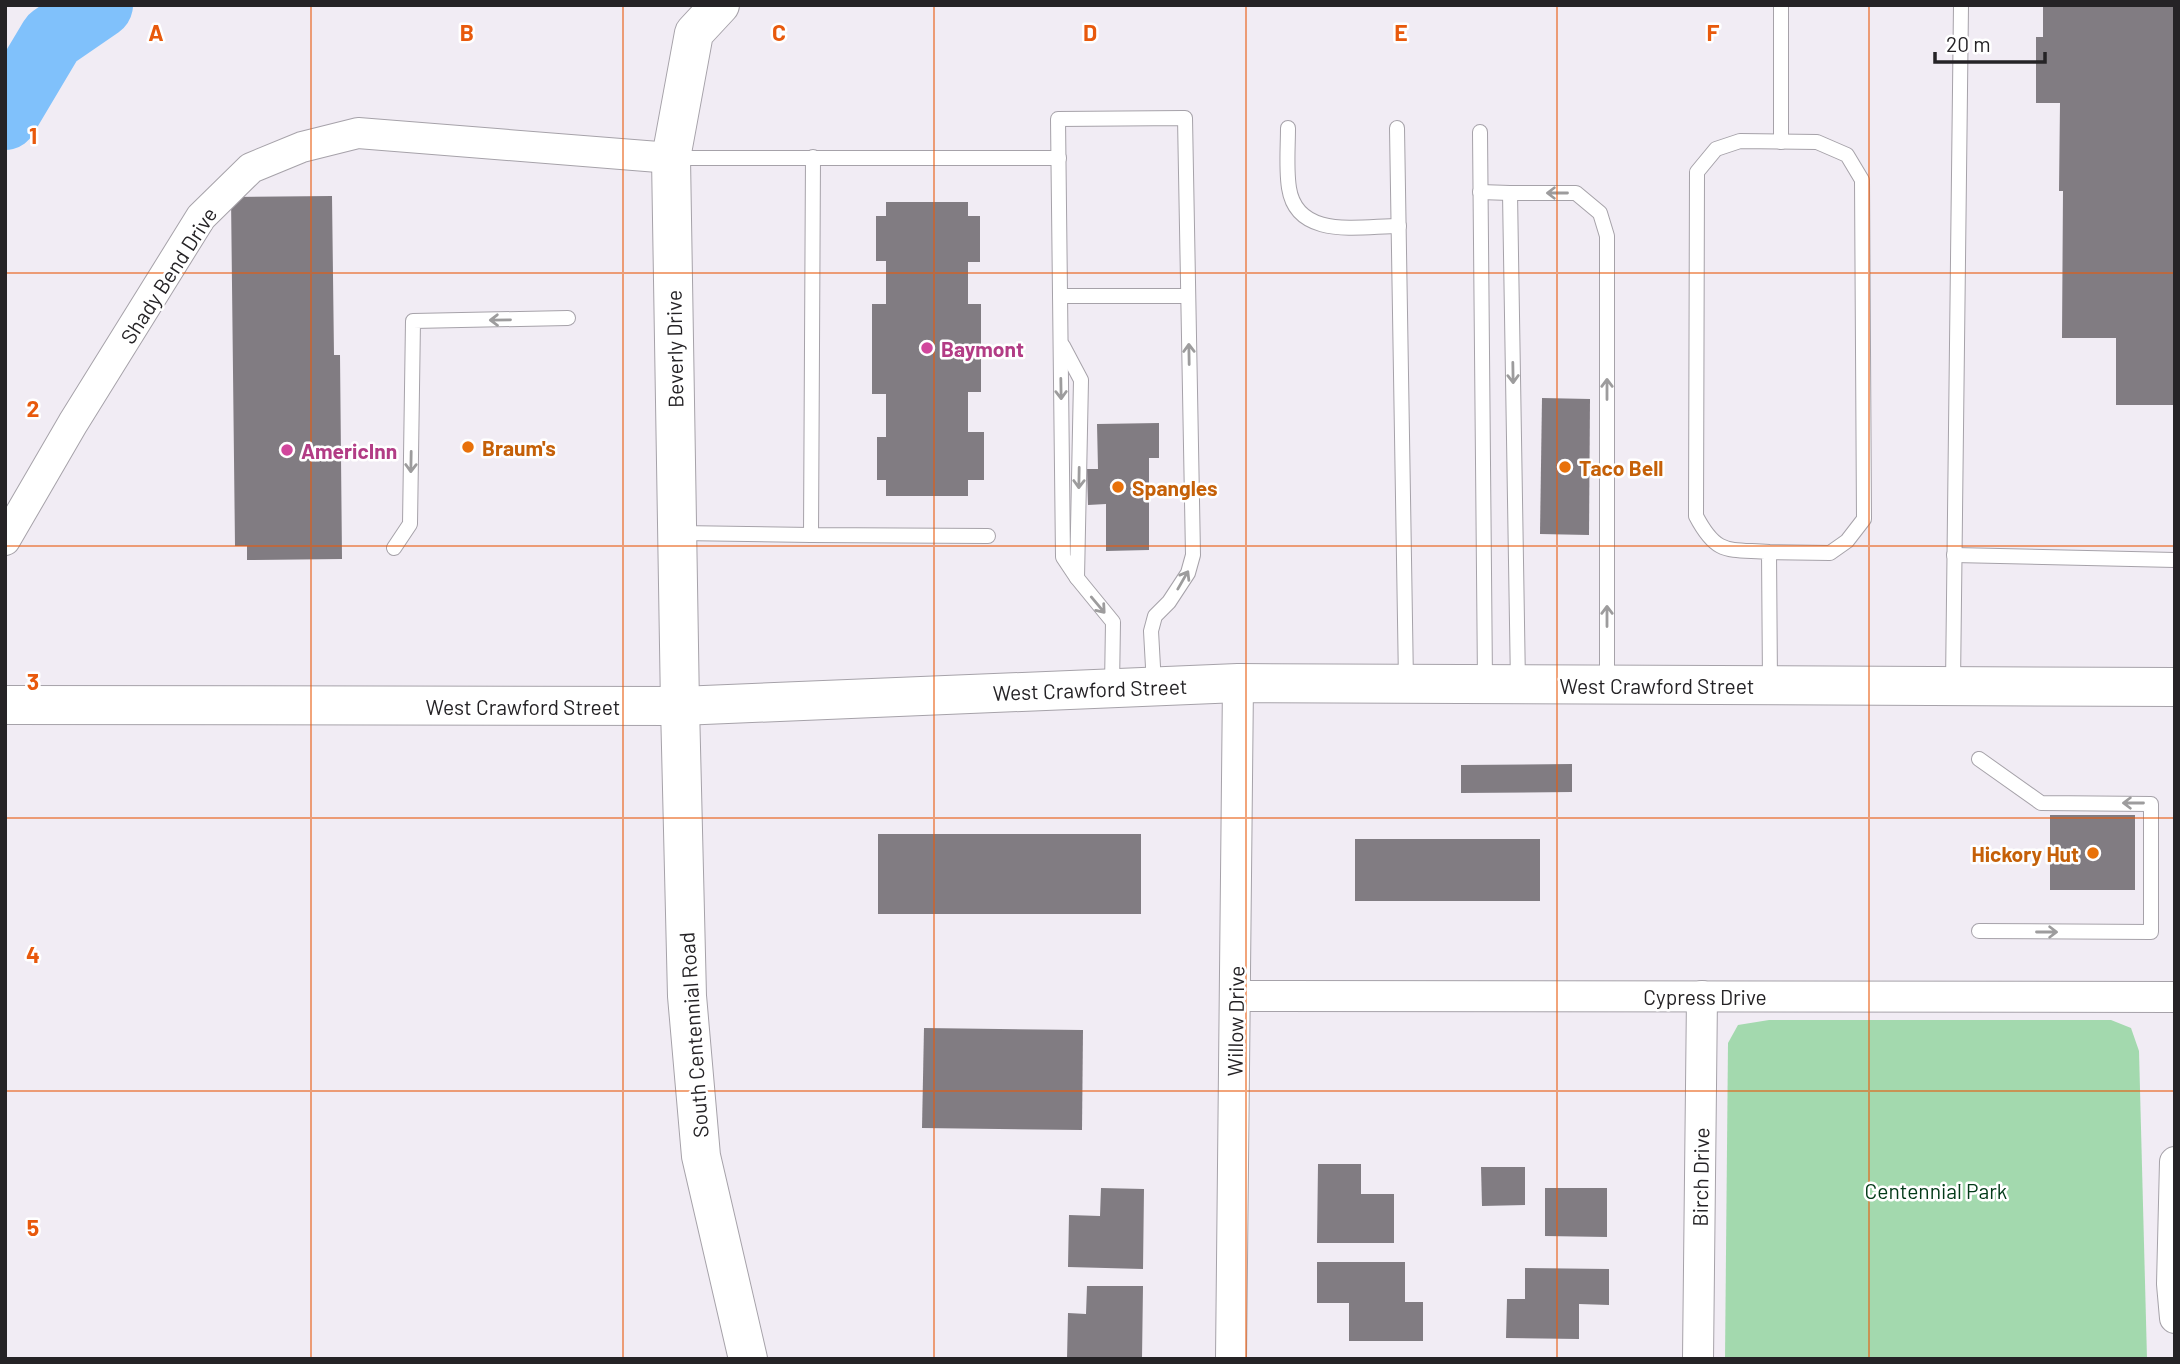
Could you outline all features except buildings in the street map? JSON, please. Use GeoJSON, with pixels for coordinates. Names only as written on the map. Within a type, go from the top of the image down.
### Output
{"type":"FeatureCollection","features":[{"type":"Feature","properties":{"kind":"main road","name":"Beverly Drive"},"geometry":{"type":"LineString","coordinates":[[680,706],[671,158],[694,33],[720,5]]}},
{"type":"Feature","properties":{"kind":"main road","name":"West Crawford Street"},"geometry":{"type":"LineString","coordinates":[[5,705],[680,706],[1112,686],[1238,683],[2175,687]]}},
{"type":"Feature","properties":{"kind":"main road","name":"South Centennial Road"},"geometry":{"type":"LineString","coordinates":[[680,706],[687,996],[701,1156],[748,1359]]}},
{"type":"Feature","properties":{"kind":"street","name":"Shady Bend Drive"},"geometry":{"type":"LineString","coordinates":[[5,540],[73,423],[201,217],[251,168],[302,147],[358,133],[671,158]]}},
{"type":"Feature","properties":{"kind":"street","name":"Willow Drive"},"geometry":{"type":"LineString","coordinates":[[1231,1359],[1238,683]]}},
{"type":"Feature","properties":{"kind":"street","name":"Cypress Drive"},"geometry":{"type":"LineString","coordinates":[[1236,996],[2175,997]]}},
{"type":"Feature","properties":{"kind":"street","name":"Birch Drive"},"geometry":{"type":"LineString","coordinates":[[1698,1359],[1703,996]]}},
{"type":"Feature","properties":{"kind":"street"},"geometry":{"type":"LineString","coordinates":[[2175,1163],[2172,1284],[2175,1318]]}},
{"type":"Feature","properties":{"kind":"lane"},"geometry":{"type":"LineString","coordinates":[[1781,5],[1781,142]]}},
{"type":"Feature","properties":{"kind":"lane"},"geometry":{"type":"LineString","coordinates":[[1953,686],[1961,5]]}},
{"type":"Feature","properties":{"kind":"lane"},"geometry":{"type":"LineString","coordinates":[[1112,686],[1113,622],[1077,578],[1081,380],[1061,341],[1058,119],[1185,118],[1193,555],[1188,573],[1169,602],[1155,616],[1151,631],[1154,686]]}},
{"type":"Feature","properties":{"kind":"lane"},"geometry":{"type":"LineString","coordinates":[[1288,128],[1289,188],[1295,208],[1306,220],[1325,227],[1399,226]]}},
{"type":"Feature","properties":{"kind":"lane"},"geometry":{"type":"LineString","coordinates":[[1398,128],[1406,683]]}},
{"type":"Feature","properties":{"kind":"lane"},"geometry":{"type":"LineString","coordinates":[[1480,132],[1480,192],[1502,684]]}},
{"type":"Feature","properties":{"kind":"lane"},"geometry":{"type":"LineString","coordinates":[[1740,141],[1816,142],[1847,155],[1862,180],[1864,519],[1847,541],[1830,553],[1769,552],[1725,549],[1708,538],[1696,516],[1697,172],[1716,149],[1740,141]]}},
{"type":"Feature","properties":{"kind":"lane"},"geometry":{"type":"LineString","coordinates":[[811,535],[813,157]]}},
{"type":"Feature","properties":{"kind":"lane"},"geometry":{"type":"LineString","coordinates":[[671,158],[1059,158]]}},
{"type":"Feature","properties":{"kind":"lane"},"geometry":{"type":"LineString","coordinates":[[1480,192],[1576,192],[1600,213],[1608,236],[1608,685]]}},
{"type":"Feature","properties":{"kind":"lane"},"geometry":{"type":"LineString","coordinates":[[1502,684],[1510,192]]}},
{"type":"Feature","properties":{"kind":"lane"},"geometry":{"type":"LineString","coordinates":[[1060,296],[1188,296]]}},
{"type":"Feature","properties":{"kind":"lane"},"geometry":{"type":"LineString","coordinates":[[394,548],[410,524],[413,321],[568,318]]}},
{"type":"Feature","properties":{"kind":"lane"},"geometry":{"type":"LineString","coordinates":[[677,533],[988,536]]}},
{"type":"Feature","properties":{"kind":"lane"},"geometry":{"type":"LineString","coordinates":[[1769,552],[1770,685]]}},
{"type":"Feature","properties":{"kind":"lane"},"geometry":{"type":"LineString","coordinates":[[1954,555],[2175,560]]}},
{"type":"Feature","properties":{"kind":"lane"},"geometry":{"type":"LineString","coordinates":[[1979,759],[2041,803],[2151,804],[2151,932],[1979,931]]}},
{"type":"Feature","properties":{"kind":"green space","name":"Centennial Park"},"geometry":{"type":"Polygon","coordinates":[[[1769,1020],[2111,1020],[2131,1028],[2139,1051],[2147,1359],[1725,1359],[1728,1043],[1738,1025],[1769,1020]]]}},
{"type":"Feature","properties":{"kind":"waterway"},"geometry":{"type":"LineString","coordinates":[[5,117],[52,38],[100,5]]}},
{"type":"Feature","properties":{"kind":"place","name":"Baymont"},"geometry":{"type":"Point","coordinates":[927,348]}},
{"type":"Feature","properties":{"kind":"place","name":"Braum's"},"geometry":{"type":"Point","coordinates":[468,447]}},
{"type":"Feature","properties":{"kind":"place","name":"AmericInn"},"geometry":{"type":"Point","coordinates":[287,450]}},
{"type":"Feature","properties":{"kind":"place","name":"Taco Bell"},"geometry":{"type":"Point","coordinates":[1565,467]}},
{"type":"Feature","properties":{"kind":"place","name":"Spangles"},"geometry":{"type":"Point","coordinates":[1118,487]}},
{"type":"Feature","properties":{"kind":"place","name":"Hickory Hut"},"geometry":{"type":"Point","coordinates":[2093,853]}}]}
